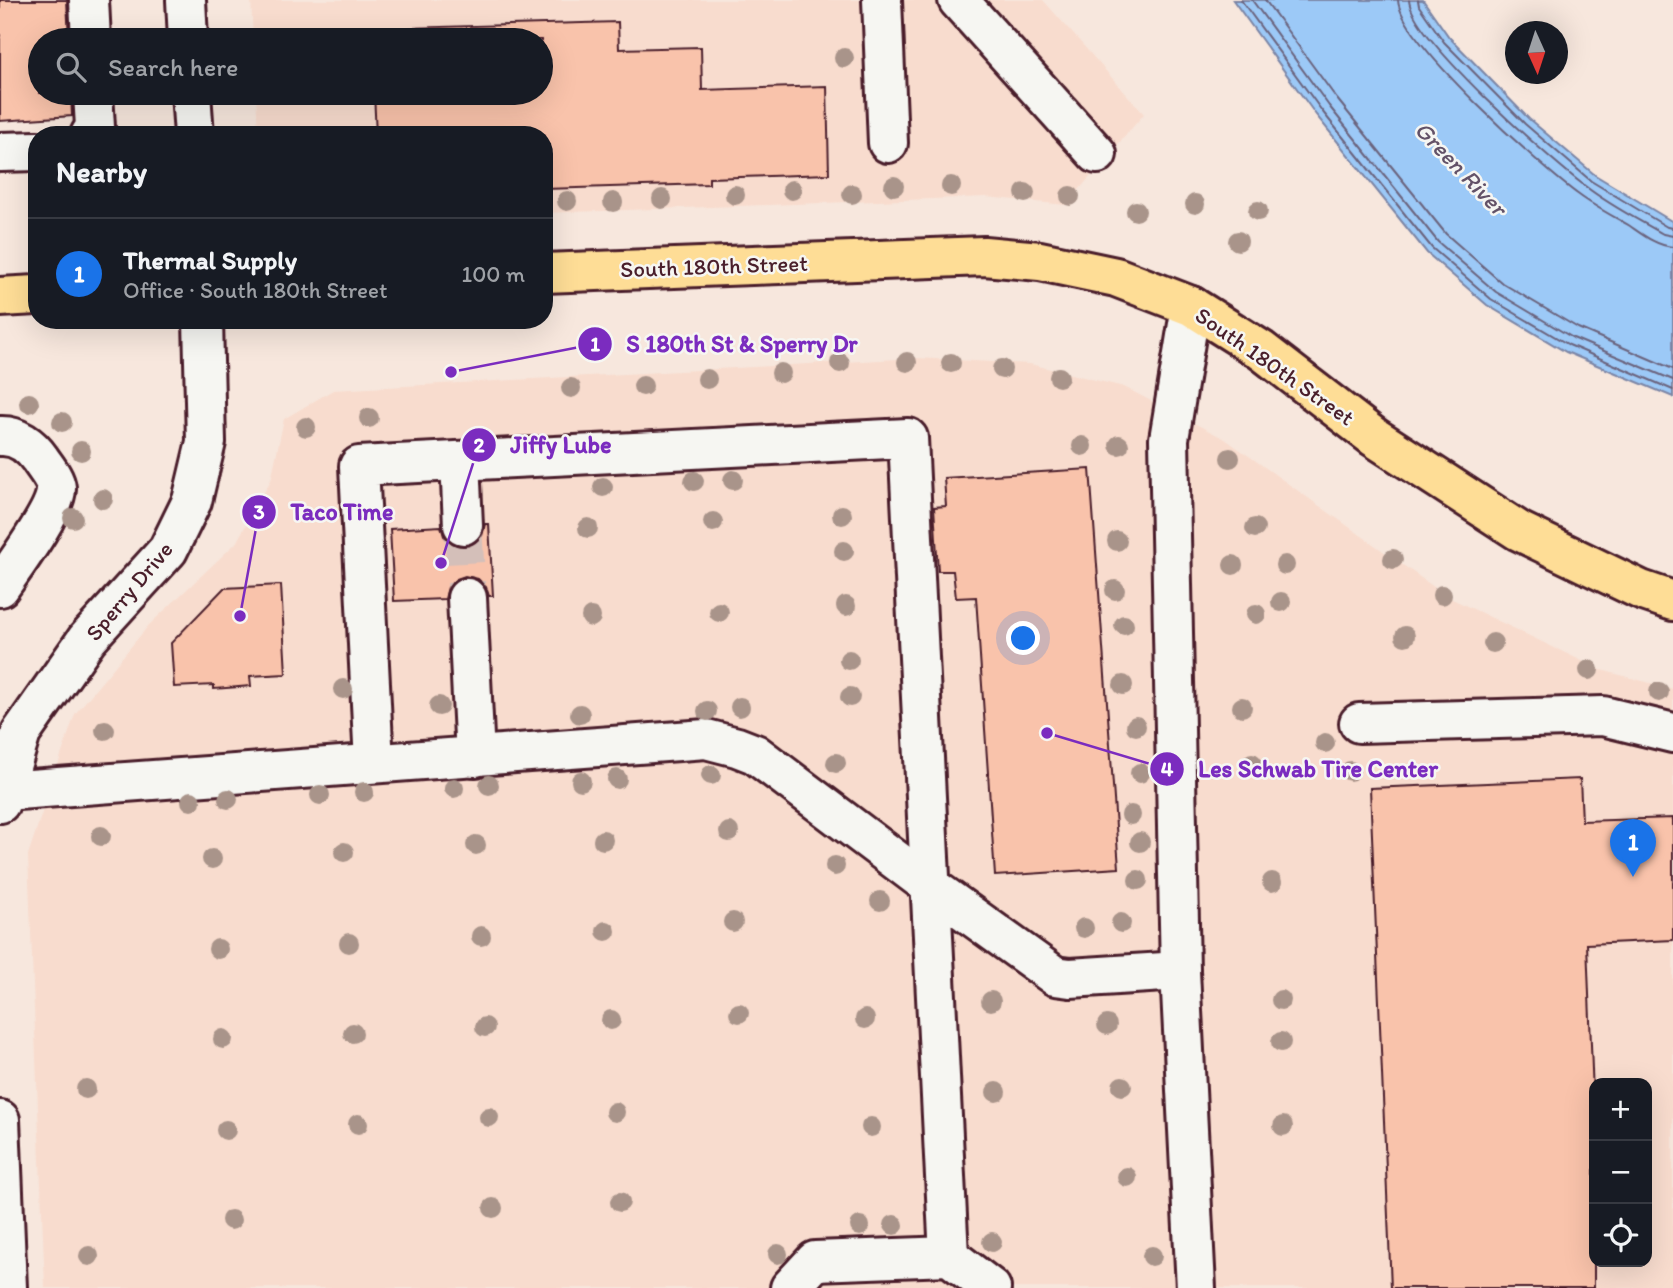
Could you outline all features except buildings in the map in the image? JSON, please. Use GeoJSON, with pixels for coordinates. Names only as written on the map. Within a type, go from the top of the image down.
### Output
{"type":"FeatureCollection","features":[{"type":"Feature","properties":{"kind":"main road","name":"South 180th Street"},"geometry":{"type":"LineString","coordinates":[[553,273],[984,256],[1040,261],[1116,277],[1191,306],[1261,350],[1374,437],[1519,531],[1641,590],[1673,601]]}},
{"type":"Feature","properties":{"kind":"main road"},"geometry":{"type":"LineString","coordinates":[[0,297],[28,295]]}},
{"type":"Feature","properties":{"kind":"street"},"geometry":{"type":"LineString","coordinates":[[89,0],[90,28]]}},
{"type":"Feature","properties":{"kind":"street"},"geometry":{"type":"LineString","coordinates":[[186,0],[187,28]]}},
{"type":"Feature","properties":{"kind":"street"},"geometry":{"type":"LineString","coordinates":[[881,0],[888,143]]}},
{"type":"Feature","properties":{"kind":"street"},"geometry":{"type":"LineString","coordinates":[[958,0],[1097,154]]}},
{"type":"Feature","properties":{"kind":"street"},"geometry":{"type":"LineString","coordinates":[[93,105],[94,126]]}},
{"type":"Feature","properties":{"kind":"street"},"geometry":{"type":"LineString","coordinates":[[192,105],[193,126]]}},
{"type":"Feature","properties":{"kind":"street"},"geometry":{"type":"LineString","coordinates":[[0,152],[28,150]]}},
{"type":"Feature","properties":{"kind":"street"},"geometry":{"type":"LineString","coordinates":[[1191,306],[1169,439],[1180,971],[1196,1288]]}},
{"type":"Feature","properties":{"kind":"street","name":"Sperry Drive"},"geometry":{"type":"LineString","coordinates":[[2,797],[21,733],[87,639],[168,550],[192,501],[206,442],[203,329]]}},
{"type":"Feature","properties":{"kind":"street"},"geometry":{"type":"LineString","coordinates":[[0,436],[9,436],[32,448],[56,488],[49,513],[0,587]]}},
{"type":"Feature","properties":{"kind":"street"},"geometry":{"type":"LineString","coordinates":[[374,763],[359,466],[908,438],[949,1256]]}},
{"type":"Feature","properties":{"kind":"street"},"geometry":{"type":"LineString","coordinates":[[460,461],[463,525]]}},
{"type":"Feature","properties":{"kind":"street"},"geometry":{"type":"LineString","coordinates":[[467,598],[475,757]]}},
{"type":"Feature","properties":{"kind":"street"},"geometry":{"type":"LineString","coordinates":[[1359,723],[1603,716],[1673,733]]}},
{"type":"Feature","properties":{"kind":"street"},"geometry":{"type":"LineString","coordinates":[[2,797],[374,763],[706,739],[755,754],[1055,976],[1070,978],[1180,971]]}},
{"type":"Feature","properties":{"kind":"street"},"geometry":{"type":"LineString","coordinates":[[0,1120],[7,1288]]}},
{"type":"Feature","properties":{"kind":"street"},"geometry":{"type":"LineString","coordinates":[[790,1288],[815,1261],[949,1256],[991,1288]]}},
{"type":"Feature","properties":{"kind":"shaded area"},"geometry":{"type":"Polygon","coordinates":[[[251,0],[1043,0],[1144,114],[1066,205],[986,197],[553,213],[553,126],[258,126],[257,105],[553,105],[553,28],[252,28],[251,0]]]}},
{"type":"Feature","properties":{"kind":"shaded area"},"geometry":{"type":"Polygon","coordinates":[[[916,358],[1030,364],[1124,387],[1225,439],[1448,597],[1601,670],[1673,689],[1673,1288],[45,1288],[28,855],[75,714],[149,625],[236,543],[271,480],[284,419],[333,390],[916,358]]]}},
{"type":"Feature","properties":{"kind":"water","name":"Green River"},"geometry":{"type":"Polygon","coordinates":[[[1233,0],[1423,0],[1449,37],[1529,119],[1595,175],[1673,222],[1673,397],[1566,352],[1487,305],[1427,253],[1316,115],[1233,0]]]}},
{"type":"Feature","properties":{"kind":"tunnel"},"geometry":{"type":"LineString","coordinates":[[463,525],[467,598]]}},
{"type":"Feature","properties":{"kind":"place","name":"S 180th St & Sperry Dr"},"geometry":{"type":"Point","coordinates":[451,372]}},
{"type":"Feature","properties":{"kind":"place","name":"Jiffy Lube"},"geometry":{"type":"Point","coordinates":[441,563]}},
{"type":"Feature","properties":{"kind":"place","name":"Taco Time"},"geometry":{"type":"Point","coordinates":[240,616]}},
{"type":"Feature","properties":{"kind":"place","name":"Les Schwab Tire Center"},"geometry":{"type":"Point","coordinates":[1047,733]}},
{"type":"Feature","properties":{"kind":"place","name":"Thermal Supply"},"geometry":{"type":"Point","coordinates":[1633,877]}}]}
